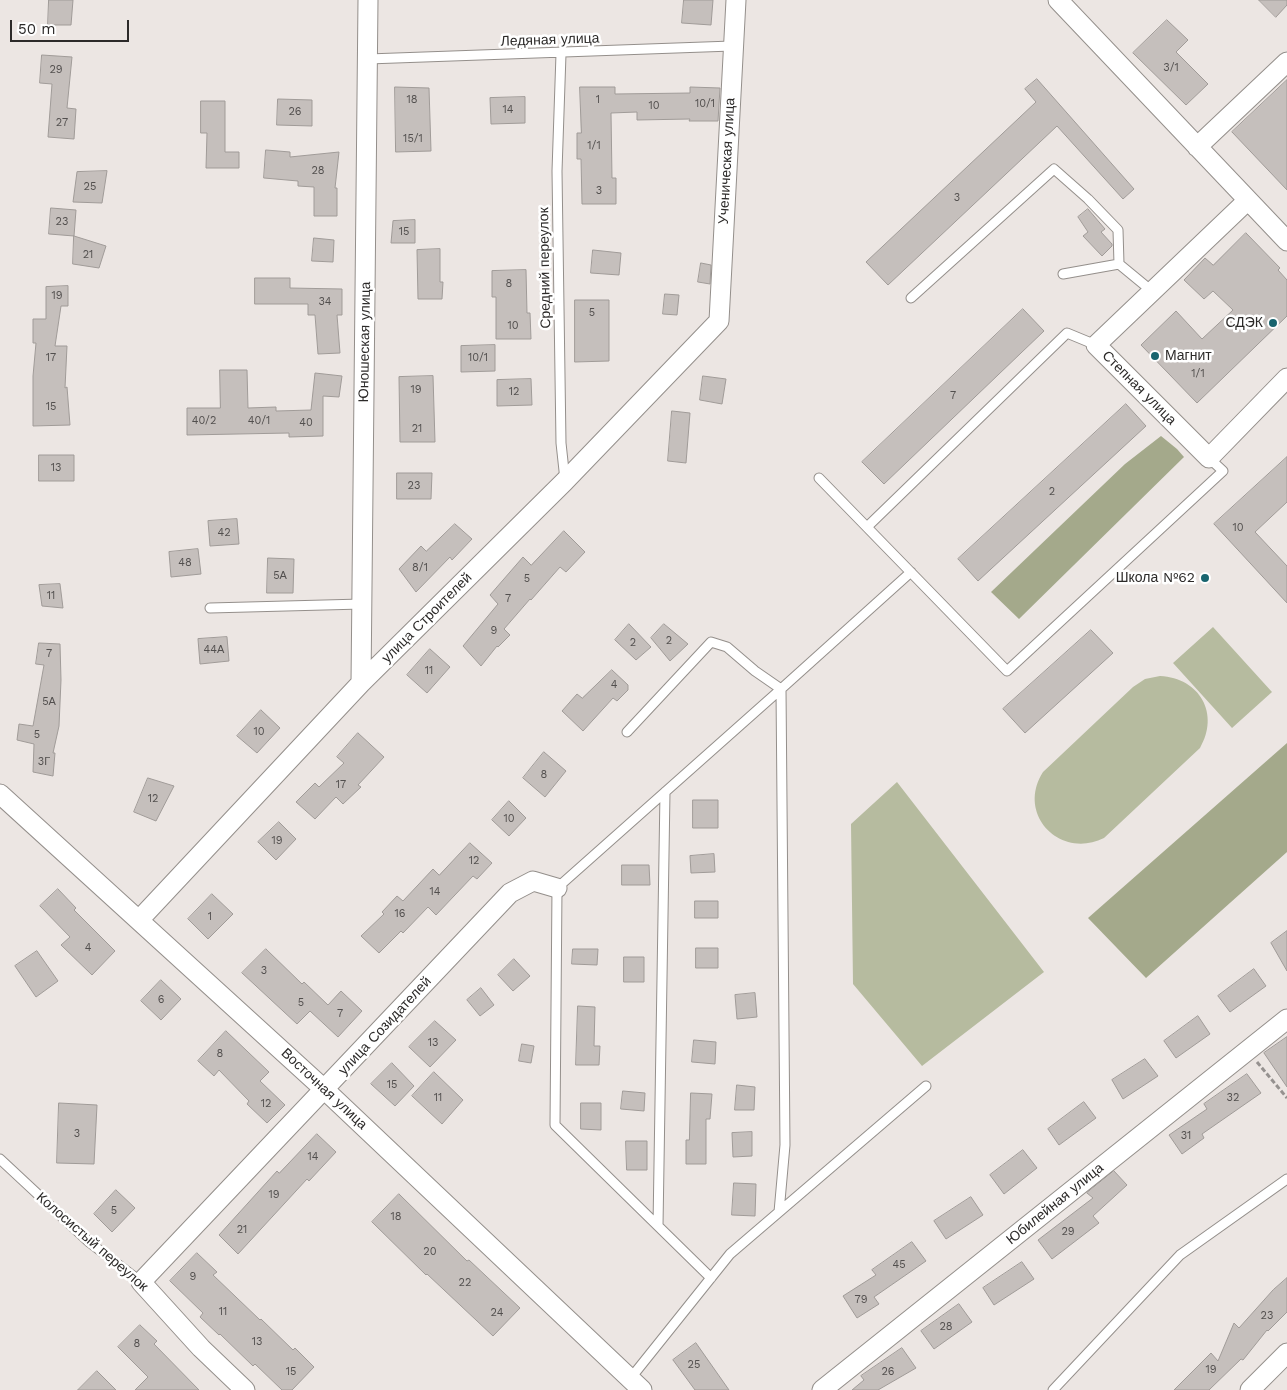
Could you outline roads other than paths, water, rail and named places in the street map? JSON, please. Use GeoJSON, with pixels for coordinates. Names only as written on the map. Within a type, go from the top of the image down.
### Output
{"type":"FeatureCollection","features":[{"type":"Feature","properties":{"kind":"street","name":"Юношеская улица"},"geometry":{"type":"LineString","coordinates":[[361,683],[368,0]]}},
{"type":"Feature","properties":{"kind":"street","name":"Ученическая улица"},"geometry":{"type":"LineString","coordinates":[[719,321],[732,46],[736,0]]}},
{"type":"Feature","properties":{"kind":"street"},"geometry":{"type":"LineString","coordinates":[[1058,0],[1287,241]]}},
{"type":"Feature","properties":{"kind":"street"},"geometry":{"type":"LineString","coordinates":[[1197,147],[1287,62]]}},
{"type":"Feature","properties":{"kind":"street","name":"Степная улица"},"geometry":{"type":"LineString","coordinates":[[1209,458],[1096,345],[1248,200]]}},
{"type":"Feature","properties":{"kind":"street","name":"улица Строителей"},"geometry":{"type":"LineString","coordinates":[[140,920],[361,683],[565,481],[719,321]]}},
{"type":"Feature","properties":{"kind":"street"},"geometry":{"type":"LineString","coordinates":[[1209,458],[1287,378]]}},
{"type":"Feature","properties":{"kind":"street","name":"Восточная улица"},"geometry":{"type":"LineString","coordinates":[[0,794],[325,1090],[630,1386]]}},
{"type":"Feature","properties":{"kind":"street","name":"улица Созидателей"},"geometry":{"type":"LineString","coordinates":[[141,1282],[510,893],[533,880],[557,888]]}},
{"type":"Feature","properties":{"kind":"street","name":"Юбилейная улица"},"geometry":{"type":"LineString","coordinates":[[822,1390],[1287,1019]]}},
{"type":"Feature","properties":{"kind":"street","name":"Колосистый переулок"},"geometry":{"type":"LineString","coordinates":[[141,1282],[201,1348],[245,1390]]}},
{"type":"Feature","properties":{"kind":"street"},"geometry":{"type":"LineString","coordinates":[[1250,1390],[1287,1352]]}},
{"type":"Feature","properties":{"kind":"lane","name":"Ледяная улица"},"geometry":{"type":"LineString","coordinates":[[368,59],[561,54],[732,46]]}},
{"type":"Feature","properties":{"kind":"lane","name":"Средний переулок"},"geometry":{"type":"LineString","coordinates":[[561,54],[557,171],[561,443],[565,481]]}},
{"type":"Feature","properties":{"kind":"lane"},"geometry":{"type":"LineString","coordinates":[[911,298],[1054,169],[1088,199],[1118,230],[1119,264],[1153,292]]}},
{"type":"Feature","properties":{"kind":"lane"},"geometry":{"type":"LineString","coordinates":[[1063,274],[1119,264]]}},
{"type":"Feature","properties":{"kind":"lane"},"geometry":{"type":"LineString","coordinates":[[867,527],[1067,333],[1096,345]]}},
{"type":"Feature","properties":{"kind":"lane"},"geometry":{"type":"LineString","coordinates":[[819,478],[1007,671],[1223,471],[1209,458]]}},
{"type":"Feature","properties":{"kind":"lane"},"geometry":{"type":"LineString","coordinates":[[711,1278],[555,1124],[557,888],[910,572]]}},
{"type":"Feature","properties":{"kind":"lane"},"geometry":{"type":"LineString","coordinates":[[210,608],[362,604]]}},
{"type":"Feature","properties":{"kind":"lane"},"geometry":{"type":"LineString","coordinates":[[627,732],[711,642],[727,647],[755,671],[781,689]]}},
{"type":"Feature","properties":{"kind":"lane"},"geometry":{"type":"LineString","coordinates":[[779,1212],[785,1145],[781,689]]}},
{"type":"Feature","properties":{"kind":"lane"},"geometry":{"type":"LineString","coordinates":[[658,1226],[665,792]]}},
{"type":"Feature","properties":{"kind":"lane"},"geometry":{"type":"LineString","coordinates":[[630,1386],[730,1254],[926,1086]]}},
{"type":"Feature","properties":{"kind":"lane","name":"Колосистый переулок"},"geometry":{"type":"LineString","coordinates":[[0,1160],[89,1242],[141,1282]]}},
{"type":"Feature","properties":{"kind":"lane"},"geometry":{"type":"LineString","coordinates":[[1053,1390],[1180,1255],[1287,1178]]}},
{"type":"Feature","properties":{"kind":"place","name":"СДЭК"},"geometry":{"type":"Point","coordinates":[1273,323]}},
{"type":"Feature","properties":{"kind":"place","name":"Магнит"},"geometry":{"type":"Point","coordinates":[1155,356]}},
{"type":"Feature","properties":{"kind":"place","name":"Школа №62"},"geometry":{"type":"Point","coordinates":[1205,578]}}]}
